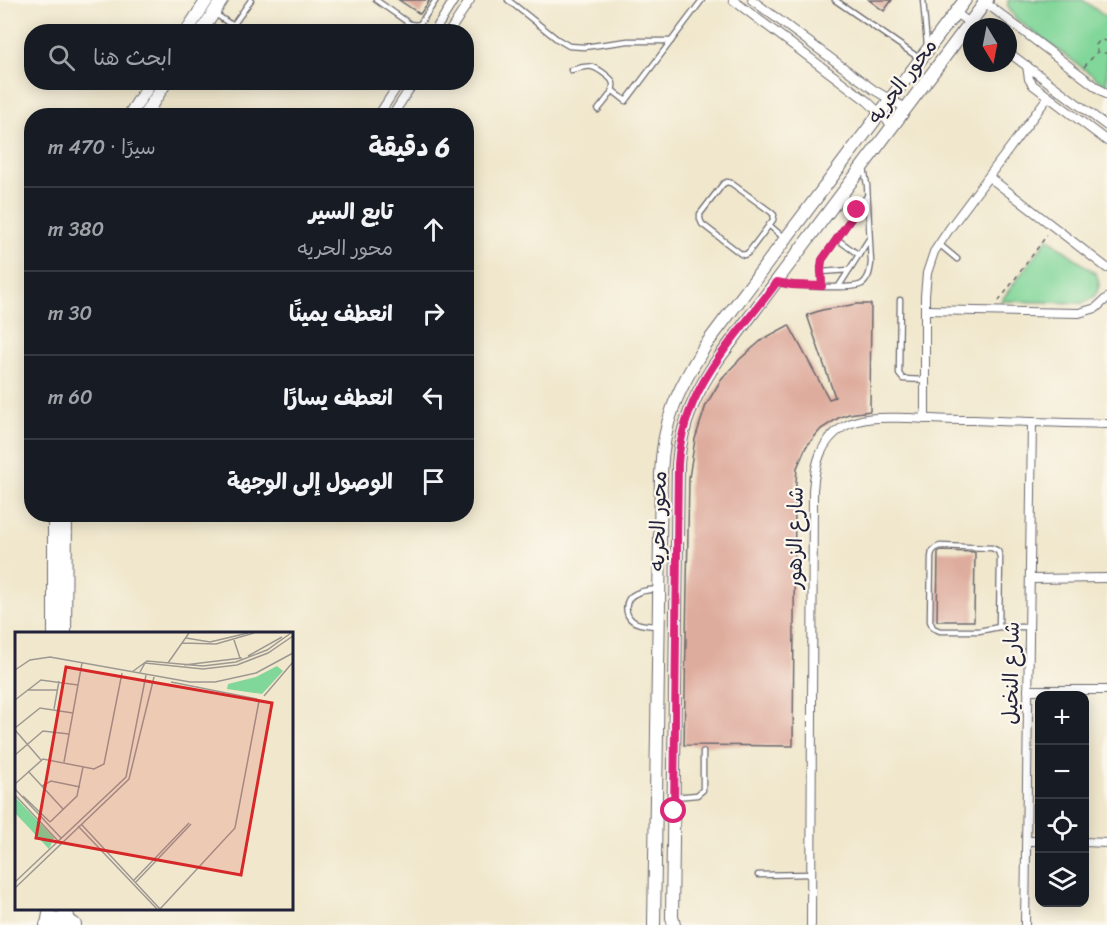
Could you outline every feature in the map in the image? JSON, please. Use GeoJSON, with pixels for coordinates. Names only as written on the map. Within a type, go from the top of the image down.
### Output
{"type":"FeatureCollection","features":[{"type":"Feature","properties":{"kind":"main road"},"geometry":{"type":"LineString","coordinates":[[204,24],[207,15],[207,0]]}},
{"type":"Feature","properties":{"kind":"main road"},"geometry":{"type":"LineString","coordinates":[[196,24],[222,0]]}},
{"type":"Feature","properties":{"kind":"main road","name":"محور الحريه"},"geometry":{"type":"LineString","coordinates":[[654,925],[661,462],[666,427],[673,406],[682,385],[705,346],[965,0]]}},
{"type":"Feature","properties":{"kind":"main road","name":"محور الحريه"},"geometry":{"type":"LineString","coordinates":[[976,18],[984,1]]}},
{"type":"Feature","properties":{"kind":"main road","name":"محور الحريه"},"geometry":{"type":"LineString","coordinates":[[674,925],[672,917],[678,475],[682,432],[693,402],[708,374],[906,108],[963,36]]}},
{"type":"Feature","properties":{"kind":"main road"},"geometry":{"type":"LineString","coordinates":[[134,108],[146,90]]}},
{"type":"Feature","properties":{"kind":"main road"},"geometry":{"type":"LineString","coordinates":[[149,108],[161,90]]}},
{"type":"Feature","properties":{"kind":"main road"},"geometry":{"type":"LineString","coordinates":[[54,522],[54,632]]}},
{"type":"Feature","properties":{"kind":"main road"},"geometry":{"type":"LineString","coordinates":[[65,632],[66,522]]}},
{"type":"Feature","properties":{"kind":"main road"},"geometry":{"type":"LineString","coordinates":[[47,925],[50,910]]}},
{"type":"Feature","properties":{"kind":"main road"},"geometry":{"type":"LineString","coordinates":[[47,925],[57,920],[70,918]]}},
{"type":"Feature","properties":{"kind":"street"},"geometry":{"type":"LineString","coordinates":[[439,24],[454,0]]}},
{"type":"Feature","properties":{"kind":"street"},"geometry":{"type":"LineString","coordinates":[[454,24],[470,0]]}},
{"type":"Feature","properties":{"kind":"street"},"geometry":{"type":"LineString","coordinates":[[733,0],[867,101],[893,126]]}},
{"type":"Feature","properties":{"kind":"street"},"geometry":{"type":"LineString","coordinates":[[752,0],[874,90],[906,108]]}},
{"type":"Feature","properties":{"kind":"street"},"geometry":{"type":"LineString","coordinates":[[984,1],[1107,95]]}},
{"type":"Feature","properties":{"kind":"street"},"geometry":{"type":"LineString","coordinates":[[956,13],[963,18]]}},
{"type":"Feature","properties":{"kind":"street"},"geometry":{"type":"LineString","coordinates":[[1017,59],[1107,126]]}},
{"type":"Feature","properties":{"kind":"street"},"geometry":{"type":"LineString","coordinates":[[1027,66],[1031,83],[1107,141]]}},
{"type":"Feature","properties":{"kind":"street"},"geometry":{"type":"LineString","coordinates":[[383,108],[395,90]]}},
{"type":"Feature","properties":{"kind":"street"},"geometry":{"type":"LineString","coordinates":[[397,108],[409,90]]}},
{"type":"Feature","properties":{"kind":"street"},"geometry":{"type":"LineString","coordinates":[[925,419],[927,273],[930,262],[939,244],[1048,97]]}},
{"type":"Feature","properties":{"kind":"street"},"geometry":{"type":"LineString","coordinates":[[989,177],[1107,268]]}},
{"type":"Feature","properties":{"kind":"street"},"geometry":{"type":"LineString","coordinates":[[926,309],[1079,314],[1096,308],[1107,298]]}},
{"type":"Feature","properties":{"kind":"street","name":"شارع الزهور"},"geometry":{"type":"LineString","coordinates":[[811,925],[813,490],[814,475],[822,449],[841,429],[867,418],[1107,424]]}},
{"type":"Feature","properties":{"kind":"street","name":"شارع النخيل"},"geometry":{"type":"LineString","coordinates":[[1025,925],[1032,422]]}},
{"type":"Feature","properties":{"kind":"street"},"geometry":{"type":"LineString","coordinates":[[1030,579],[1107,578]]}},
{"type":"Feature","properties":{"kind":"street"},"geometry":{"type":"LineString","coordinates":[[1028,690],[1107,690]]}},
{"type":"Feature","properties":{"kind":"street"},"geometry":{"type":"LineString","coordinates":[[1027,841],[1035,841]]}},
{"type":"Feature","properties":{"kind":"street"},"geometry":{"type":"LineString","coordinates":[[1089,842],[1107,843]]}},
{"type":"Feature","properties":{"kind":"lane"},"geometry":{"type":"LineString","coordinates":[[207,15],[234,24],[251,0]]}},
{"type":"Feature","properties":{"kind":"lane"},"geometry":{"type":"LineString","coordinates":[[376,0],[410,24]]}},
{"type":"Feature","properties":{"kind":"lane"},"geometry":{"type":"LineString","coordinates":[[420,24],[436,0]]}},
{"type":"Feature","properties":{"kind":"lane"},"geometry":{"type":"LineString","coordinates":[[508,0],[569,46],[584,47],[627,41],[671,41]]}},
{"type":"Feature","properties":{"kind":"lane"},"geometry":{"type":"LineString","coordinates":[[612,90],[626,101],[702,0]]}},
{"type":"Feature","properties":{"kind":"lane"},"geometry":{"type":"LineString","coordinates":[[835,0],[924,55]]}},
{"type":"Feature","properties":{"kind":"lane"},"geometry":{"type":"LineString","coordinates":[[923,0],[924,55]]}},
{"type":"Feature","properties":{"kind":"lane"},"geometry":{"type":"LineString","coordinates":[[571,70],[588,66],[595,67],[610,78],[612,90],[598,110]]}},
{"type":"Feature","properties":{"kind":"lane"},"geometry":{"type":"LineString","coordinates":[[777,282],[792,285],[856,286],[866,280],[870,269],[864,165]]}},
{"type":"Feature","properties":{"kind":"lane"},"geometry":{"type":"LineString","coordinates":[[729,182],[771,212],[774,218],[769,225],[748,253],[742,255],[702,224],[700,216],[723,184],[729,182]]}},
{"type":"Feature","properties":{"kind":"lane"},"geometry":{"type":"LineString","coordinates":[[822,286],[822,260],[867,196]]}},
{"type":"Feature","properties":{"kind":"lane"},"geometry":{"type":"LineString","coordinates":[[769,225],[786,239]]}},
{"type":"Feature","properties":{"kind":"lane"},"geometry":{"type":"LineString","coordinates":[[837,239],[859,255]]}},
{"type":"Feature","properties":{"kind":"lane"},"geometry":{"type":"LineString","coordinates":[[839,286],[869,239]]}},
{"type":"Feature","properties":{"kind":"lane"},"geometry":{"type":"LineString","coordinates":[[939,244],[957,260]]}},
{"type":"Feature","properties":{"kind":"lane"},"geometry":{"type":"LineString","coordinates":[[821,272],[849,270]]}},
{"type":"Feature","properties":{"kind":"lane"},"geometry":{"type":"LineString","coordinates":[[900,300],[899,374],[906,379],[926,380]]}},
{"type":"Feature","properties":{"kind":"lane"},"geometry":{"type":"LineString","coordinates":[[999,627],[1000,557],[998,551],[992,548],[940,546],[933,550],[930,621],[933,628],[940,631],[980,631],[999,627],[1029,627]]}},
{"type":"Feature","properties":{"kind":"lane"},"geometry":{"type":"LineString","coordinates":[[658,626],[636,623],[628,616],[627,606],[628,601],[636,593],[659,589]]}},
{"type":"Feature","properties":{"kind":"lane"},"geometry":{"type":"LineString","coordinates":[[674,797],[697,795],[703,790],[703,752]]}},
{"type":"Feature","properties":{"kind":"lane"},"geometry":{"type":"LineString","coordinates":[[758,875],[812,874]]}},
{"type":"Feature","properties":{"kind":"path"},"geometry":{"type":"LineString","coordinates":[[1079,74],[1097,51],[1098,42],[1104,39],[1107,41]]}},
{"type":"Feature","properties":{"kind":"path"},"geometry":{"type":"LineString","coordinates":[[1097,51],[1107,53]]}},
{"type":"Feature","properties":{"kind":"path"},"geometry":{"type":"LineString","coordinates":[[991,311],[1053,227]]}},
{"type":"Feature","properties":{"kind":"green space"},"geometry":{"type":"Polygon","coordinates":[[[1008,0],[1083,0],[1107,18],[1107,86],[1015,18],[1008,6],[1008,0]]]}},
{"type":"Feature","properties":{"kind":"green space"},"geometry":{"type":"Polygon","coordinates":[[[1048,238],[1096,274],[1099,283],[1095,295],[1083,303],[1001,301],[1048,238]]]}},
{"type":"Feature","properties":{"kind":"building"},"geometry":{"type":"Polygon","coordinates":[[[399,0],[430,0],[420,14],[399,0]]]}},
{"type":"Feature","properties":{"kind":"building"},"geometry":{"type":"Polygon","coordinates":[[[869,0],[892,0],[884,11],[869,0]]]}},
{"type":"Feature","properties":{"kind":"building"},"geometry":{"type":"Polygon","coordinates":[[[857,304],[871,304],[870,411],[840,417],[821,429],[806,447],[797,468],[793,746],[684,745],[689,478],[695,439],[706,405],[722,378],[740,359],[763,339],[789,325],[829,399],[835,397],[807,315],[857,304]]]}},
{"type":"Feature","properties":{"kind":"building"},"geometry":{"type":"Polygon","coordinates":[[[938,552],[975,552],[974,621],[937,621],[938,552]]]}},
{"type":"Feature","properties":{"kind":"route"},"geometry":{"type":"LineString","coordinates":[[674,811],[678,464],[685,422],[693,402],[714,366],[777,282],[822,286],[822,260],[857,210]]}}]}
